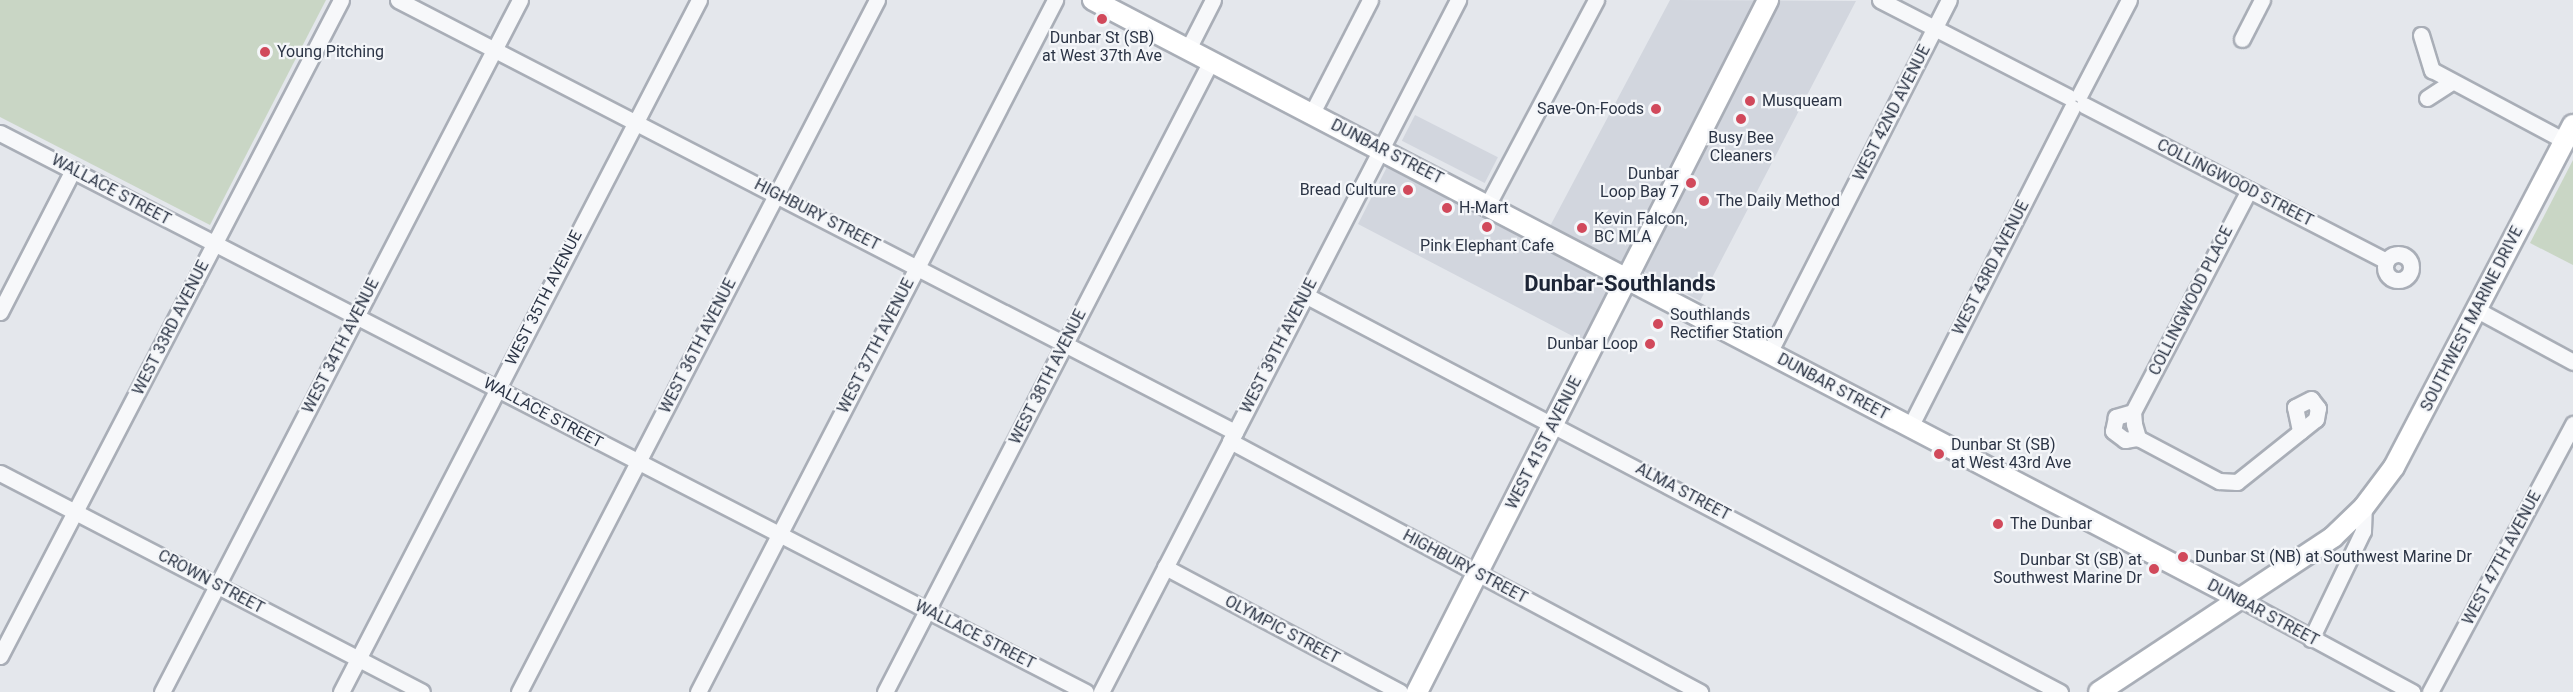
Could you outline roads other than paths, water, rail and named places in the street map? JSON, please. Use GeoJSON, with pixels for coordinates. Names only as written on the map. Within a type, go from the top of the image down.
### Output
{"type":"FeatureCollection","features":[{"type":"Feature","properties":{"kind":"main road","name":"DUNBAR STREET"},"geometry":{"type":"LineString","coordinates":[[1093,0],[1488,204],[2240,599]]}},
{"type":"Feature","properties":{"kind":"main road","name":"WEST 41ST AVENUE"},"geometry":{"type":"LineString","coordinates":[[1417,692],[1768,0]]}},
{"type":"Feature","properties":{"kind":"main road","name":"SOUTHWEST MARINE DRIVE"},"geometry":{"type":"LineString","coordinates":[[2099,692],[2333,537],[2364,507],[2394,467],[2569,133]]}},
{"type":"Feature","properties":{"kind":"street","name":"WEST 33RD AVENUE"},"geometry":{"type":"LineString","coordinates":[[0,656],[341,0]]}},
{"type":"Feature","properties":{"kind":"street","name":"HIGHBURY STREET"},"geometry":{"type":"LineString","coordinates":[[399,0],[1066,341],[1477,574],[1700,692]]}},
{"type":"Feature","properties":{"kind":"street","name":"WEST 34TH AVENUE"},"geometry":{"type":"LineString","coordinates":[[162,692],[520,0]]}},
{"type":"Feature","properties":{"kind":"street","name":"WEST 35TH AVENUE"},"geometry":{"type":"LineString","coordinates":[[341,692],[699,0]]}},
{"type":"Feature","properties":{"kind":"street","name":"WEST 36TH AVENUE"},"geometry":{"type":"LineString","coordinates":[[519,692],[877,0]]}},
{"type":"Feature","properties":{"kind":"street","name":"WEST 37TH AVENUE"},"geometry":{"type":"LineString","coordinates":[[698,692],[1055,0]]}},
{"type":"Feature","properties":{"kind":"street"},"geometry":{"type":"LineString","coordinates":[[1188,49],[1213,0]]}},
{"type":"Feature","properties":{"kind":"street"},"geometry":{"type":"LineString","coordinates":[[1312,113],[1370,0]]}},
{"type":"Feature","properties":{"kind":"street","name":"WEST 39TH AVENUE"},"geometry":{"type":"LineString","coordinates":[[1101,692],[1458,0]]}},
{"type":"Feature","properties":{"kind":"street"},"geometry":{"type":"LineString","coordinates":[[1488,204],[1596,0]]}},
{"type":"Feature","properties":{"kind":"street","name":"COLLINGWOOD STREET"},"geometry":{"type":"LineString","coordinates":[[1881,0],[2386,261]]}},
{"type":"Feature","properties":{"kind":"street","name":"WEST 42ND AVENUE"},"geometry":{"type":"LineString","coordinates":[[1768,353],[1949,0]]}},
{"type":"Feature","properties":{"kind":"street","name":"WEST 43RD AVENUE"},"geometry":{"type":"LineString","coordinates":[[1910,427],[2129,0]]}},
{"type":"Feature","properties":{"kind":"street"},"geometry":{"type":"LineString","coordinates":[[2242,39],[2262,0]]}},
{"type":"Feature","properties":{"kind":"street"},"geometry":{"type":"LineString","coordinates":[[2421,34],[2432,70],[2452,82],[2569,133]]}},
{"type":"Feature","properties":{"kind":"street","name":"WEST 38TH AVENUE"},"geometry":{"type":"LineString","coordinates":[[885,692],[1211,61]]}},
{"type":"Feature","properties":{"kind":"street"},"geometry":{"type":"LineString","coordinates":[[2427,99],[2452,82]]}},
{"type":"Feature","properties":{"kind":"street","name":"WALLACE STREET"},"geometry":{"type":"LineString","coordinates":[[0,133],[1086,692]]}},
{"type":"Feature","properties":{"kind":"street"},"geometry":{"type":"LineString","coordinates":[[0,312],[73,170]]}},
{"type":"Feature","properties":{"kind":"street","name":"COLLINGWOOD PLACE"},"geometry":{"type":"LineString","coordinates":[[2249,190],[2133,412],[2116,417],[2113,431],[2125,440],[2138,438],[2219,481],[2237,482],[2301,431]]}},
{"type":"Feature","properties":{"kind":"street","name":"ALMA STREET"},"geometry":{"type":"LineString","coordinates":[[1305,296],[1554,424],[2060,692]]}},
{"type":"Feature","properties":{"kind":"street"},"geometry":{"type":"LineString","coordinates":[[2477,310],[2573,362]]}},
{"type":"Feature","properties":{"kind":"street"},"geometry":{"type":"LineString","coordinates":[[2133,412],[2138,438]]}},
{"type":"Feature","properties":{"kind":"street","name":"WEST 47TH AVENUE"},"geometry":{"type":"LineString","coordinates":[[2430,692],[2573,424]]}},
{"type":"Feature","properties":{"kind":"street","name":"CROWN STREET"},"geometry":{"type":"LineString","coordinates":[[0,473],[422,692]]}},
{"type":"Feature","properties":{"kind":"street","name":"SOUTHWEST MARINE DRIVE"},"geometry":{"type":"LineString","coordinates":[[2311,639],[2363,531],[2364,507]]}},
{"type":"Feature","properties":{"kind":"street","name":"OLYMPIC STREET"},"geometry":{"type":"LineString","coordinates":[[1165,567],[1400,692]]}},
{"type":"Feature","properties":{"kind":"street","name":"DUNBAR STREET"},"geometry":{"type":"LineString","coordinates":[[2240,599],[2412,692]]}},
{"type":"Feature","properties":{"kind":"place","name":"Dunbar St (SB) at West 37th Ave"},"geometry":{"type":"Point","coordinates":[1102,19]}},
{"type":"Feature","properties":{"kind":"place","name":"Young Pitching"},"geometry":{"type":"Point","coordinates":[265,52]}},
{"type":"Feature","properties":{"kind":"place","name":"Musqueam"},"geometry":{"type":"Point","coordinates":[1750,101]}},
{"type":"Feature","properties":{"kind":"place","name":"Save-On-Foods"},"geometry":{"type":"Point","coordinates":[1656,109]}},
{"type":"Feature","properties":{"kind":"place","name":"Busy Bee Cleaners"},"geometry":{"type":"Point","coordinates":[1741,119]}},
{"type":"Feature","properties":{"kind":"place","name":"Dunbar Loop Bay 7"},"geometry":{"type":"Point","coordinates":[1691,183]}},
{"type":"Feature","properties":{"kind":"place","name":"Bread Culture"},"geometry":{"type":"Point","coordinates":[1408,190]}},
{"type":"Feature","properties":{"kind":"place","name":"The Daily Method"},"geometry":{"type":"Point","coordinates":[1704,201]}},
{"type":"Feature","properties":{"kind":"place","name":"H-Mart"},"geometry":{"type":"Point","coordinates":[1447,208]}},
{"type":"Feature","properties":{"kind":"place","name":"Pink Elephant Cafe"},"geometry":{"type":"Point","coordinates":[1487,227]}},
{"type":"Feature","properties":{"kind":"place","name":"Kevin Falcon, BC MLA"},"geometry":{"type":"Point","coordinates":[1582,228]}},
{"type":"Feature","properties":{"kind":"place","name":"Southlands Rectifier Station"},"geometry":{"type":"Point","coordinates":[1658,324]}},
{"type":"Feature","properties":{"kind":"place","name":"Dunbar Loop"},"geometry":{"type":"Point","coordinates":[1650,344]}},
{"type":"Feature","properties":{"kind":"place","name":"Dunbar St (SB) at West 43rd Ave"},"geometry":{"type":"Point","coordinates":[1939,454]}},
{"type":"Feature","properties":{"kind":"place","name":"The Dunbar"},"geometry":{"type":"Point","coordinates":[1998,524]}},
{"type":"Feature","properties":{"kind":"place","name":"Dunbar St (NB) at Southwest Marine Dr"},"geometry":{"type":"Point","coordinates":[2183,557]}},
{"type":"Feature","properties":{"kind":"place","name":"Dunbar St (SB) at Southwest Marine Dr"},"geometry":{"type":"Point","coordinates":[2154,569]}},
{"type":"Feature","properties":{"kind":"district","name":"Dunbar-Southlands"},"geometry":{"type":"Point","coordinates":[1620,284]}}]}
